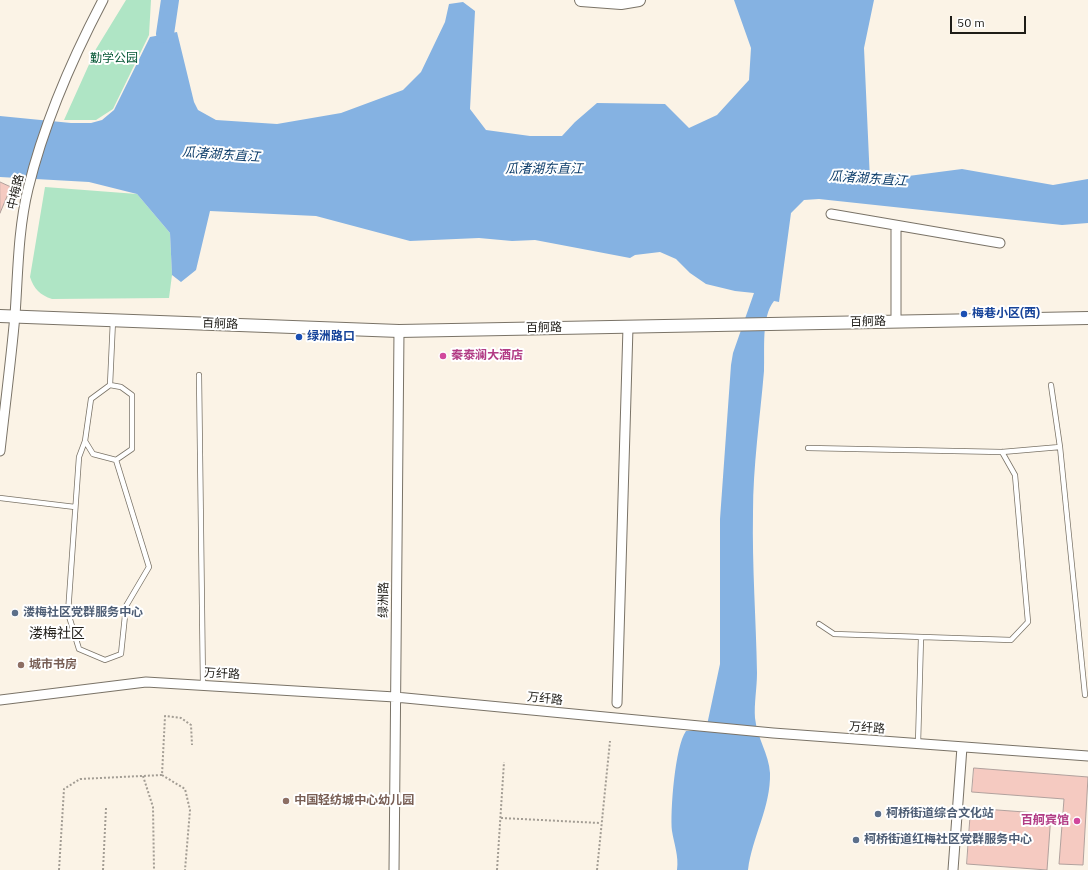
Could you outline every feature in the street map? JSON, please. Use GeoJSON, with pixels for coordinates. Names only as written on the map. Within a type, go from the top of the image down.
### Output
{"type":"FeatureCollection","features":[{"type":"Feature","properties":{"kind":"street","name":"中梅路"},"geometry":{"type":"LineString","coordinates":[[0,451],[14,316],[21,224],[28,189],[37,157],[64,81],[103,0]]}},
{"type":"Feature","properties":{"kind":"street"},"geometry":{"type":"LineString","coordinates":[[581,0],[621,3],[639,0]]}},
{"type":"Feature","properties":{"kind":"street"},"geometry":{"type":"LineString","coordinates":[[830,214],[1000,242]]}},
{"type":"Feature","properties":{"kind":"street"},"geometry":{"type":"LineString","coordinates":[[896,226],[896,322]]}},
{"type":"Feature","properties":{"kind":"street","name":"百舸路"},"geometry":{"type":"LineString","coordinates":[[0,316],[399,331],[1088,318]]}},
{"type":"Feature","properties":{"kind":"street"},"geometry":{"type":"LineString","coordinates":[[617,703],[628,326]]}},
{"type":"Feature","properties":{"kind":"street","name":"绿洲路"},"geometry":{"type":"LineString","coordinates":[[394,870],[399,331]]}},
{"type":"Feature","properties":{"kind":"street","name":"万纤路"},"geometry":{"type":"LineString","coordinates":[[0,700],[146,682],[396,696],[686,726],[1088,756]]}},
{"type":"Feature","properties":{"kind":"street"},"geometry":{"type":"LineString","coordinates":[[953,870],[962,747]]}},
{"type":"Feature","properties":{"kind":"lane"},"geometry":{"type":"LineString","coordinates":[[110,385],[113,320]]}},
{"type":"Feature","properties":{"kind":"lane"},"geometry":{"type":"LineString","coordinates":[[199,375],[203,685]]}},
{"type":"Feature","properties":{"kind":"lane"},"geometry":{"type":"LineString","coordinates":[[85,441],[93,454],[116,460],[132,449],[132,395],[122,386],[110,385],[91,399],[85,441],[80,457],[68,613],[79,649],[105,660],[121,654],[126,606],[149,567],[116,460]]}},
{"type":"Feature","properties":{"kind":"lane"},"geometry":{"type":"LineString","coordinates":[[1051,385],[1060,447],[1085,695]]}},
{"type":"Feature","properties":{"kind":"lane"},"geometry":{"type":"LineString","coordinates":[[808,448],[1002,452],[1060,447]]}},
{"type":"Feature","properties":{"kind":"lane"},"geometry":{"type":"LineString","coordinates":[[819,624],[834,634],[1011,640],[1028,622],[1015,475],[1002,452]]}},
{"type":"Feature","properties":{"kind":"lane"},"geometry":{"type":"LineString","coordinates":[[0,498],[75,507]]}},
{"type":"Feature","properties":{"kind":"lane"},"geometry":{"type":"LineString","coordinates":[[918,744],[921,637]]}},
{"type":"Feature","properties":{"kind":"path"},"geometry":{"type":"LineString","coordinates":[[162,774],[165,716],[181,718],[191,725],[192,745]]}},
{"type":"Feature","properties":{"kind":"path"},"geometry":{"type":"LineString","coordinates":[[597,870],[600,823],[610,741]]}},
{"type":"Feature","properties":{"kind":"path"},"geometry":{"type":"LineString","coordinates":[[497,870],[504,762]]}},
{"type":"Feature","properties":{"kind":"path"},"geometry":{"type":"LineString","coordinates":[[59,870],[64,789],[80,779],[162,774],[185,789],[190,810],[186,870]]}},
{"type":"Feature","properties":{"kind":"path"},"geometry":{"type":"LineString","coordinates":[[143,776],[153,807],[154,870]]}},
{"type":"Feature","properties":{"kind":"path"},"geometry":{"type":"LineString","coordinates":[[103,870],[106,808]]}},
{"type":"Feature","properties":{"kind":"path"},"geometry":{"type":"LineString","coordinates":[[501,818],[600,823]]}},
{"type":"Feature","properties":{"kind":"green space","name":"勤学公园"},"geometry":{"type":"Polygon","coordinates":[[[126,0],[151,0],[149,35],[113,109],[96,120],[64,120],[96,49],[126,0]]]}},
{"type":"Feature","properties":{"kind":"green space"},"geometry":{"type":"Polygon","coordinates":[[[45,187],[137,194],[170,233],[172,275],[169,298],[52,299],[44,296],[38,291],[33,285],[30,277],[45,187]]]}},
{"type":"Feature","properties":{"kind":"water","name":"瓜渚湖东直江"},"geometry":{"type":"Polygon","coordinates":[[[734,0],[874,0],[864,48],[870,181],[962,169],[1053,185],[1088,179],[1088,223],[1062,225],[819,199],[804,200],[791,213],[779,302],[774,301],[767,316],[765,325],[764,371],[753,495],[753,553],[757,673],[755,718],[769,766],[770,786],[768,798],[753,846],[748,870],[677,870],[677,855],[672,831],[676,764],[682,739],[686,731],[702,730],[707,725],[720,664],[720,519],[731,365],[733,353],[754,293],[735,291],[706,284],[690,273],[676,259],[660,252],[635,255],[630,258],[535,240],[512,241],[479,238],[410,241],[316,216],[210,211],[196,270],[181,282],[172,275],[170,233],[137,194],[89,182],[0,177],[0,116],[71,123],[91,123],[102,120],[114,110],[150,37],[177,32],[194,102],[198,110],[216,120],[277,124],[341,113],[403,90],[421,72],[445,22],[449,4],[463,2],[475,11],[470,109],[486,130],[530,136],[562,136],[575,122],[597,103],[665,104],[689,128],[717,115],[749,80],[751,48],[734,0]]]}},
{"type":"Feature","properties":{"kind":"building"},"geometry":{"type":"Polygon","coordinates":[[[0,182],[11,187],[0,213],[0,182]]]}},
{"type":"Feature","properties":{"kind":"building"},"geometry":{"type":"Polygon","coordinates":[[[974,768],[1088,777],[1083,865],[1059,864],[1064,799],[972,792],[974,768]]]}},
{"type":"Feature","properties":{"kind":"building"},"geometry":{"type":"Polygon","coordinates":[[[971,808],[1051,814],[1047,870],[967,864],[971,808]]]}},
{"type":"Feature","properties":{"kind":"waterway"},"geometry":{"type":"LineString","coordinates":[[165,34],[170,0]]}},
{"type":"Feature","properties":{"kind":"place","name":"梅巷小区(西)"},"geometry":{"type":"Point","coordinates":[964,314]}},
{"type":"Feature","properties":{"kind":"place","name":"绿洲路口"},"geometry":{"type":"Point","coordinates":[299,337]}},
{"type":"Feature","properties":{"kind":"place","name":"秦泰澜大酒店"},"geometry":{"type":"Point","coordinates":[443,356]}},
{"type":"Feature","properties":{"kind":"place","name":"溇梅社区党群服务中心"},"geometry":{"type":"Point","coordinates":[15,613]}},
{"type":"Feature","properties":{"kind":"place","name":"城市书房"},"geometry":{"type":"Point","coordinates":[21,665]}},
{"type":"Feature","properties":{"kind":"place","name":"中国轻纺城中心幼儿园"},"geometry":{"type":"Point","coordinates":[286,801]}},
{"type":"Feature","properties":{"kind":"place","name":"柯桥街道综合文化站"},"geometry":{"type":"Point","coordinates":[878,814]}},
{"type":"Feature","properties":{"kind":"place","name":"百舸宾馆"},"geometry":{"type":"Point","coordinates":[1077,821]}},
{"type":"Feature","properties":{"kind":"place","name":"柯桥街道红梅社区党群服务中心"},"geometry":{"type":"Point","coordinates":[856,840]}},
{"type":"Feature","properties":{"kind":"district","name":"溇梅社区"},"geometry":{"type":"Point","coordinates":[57,634]}}]}
